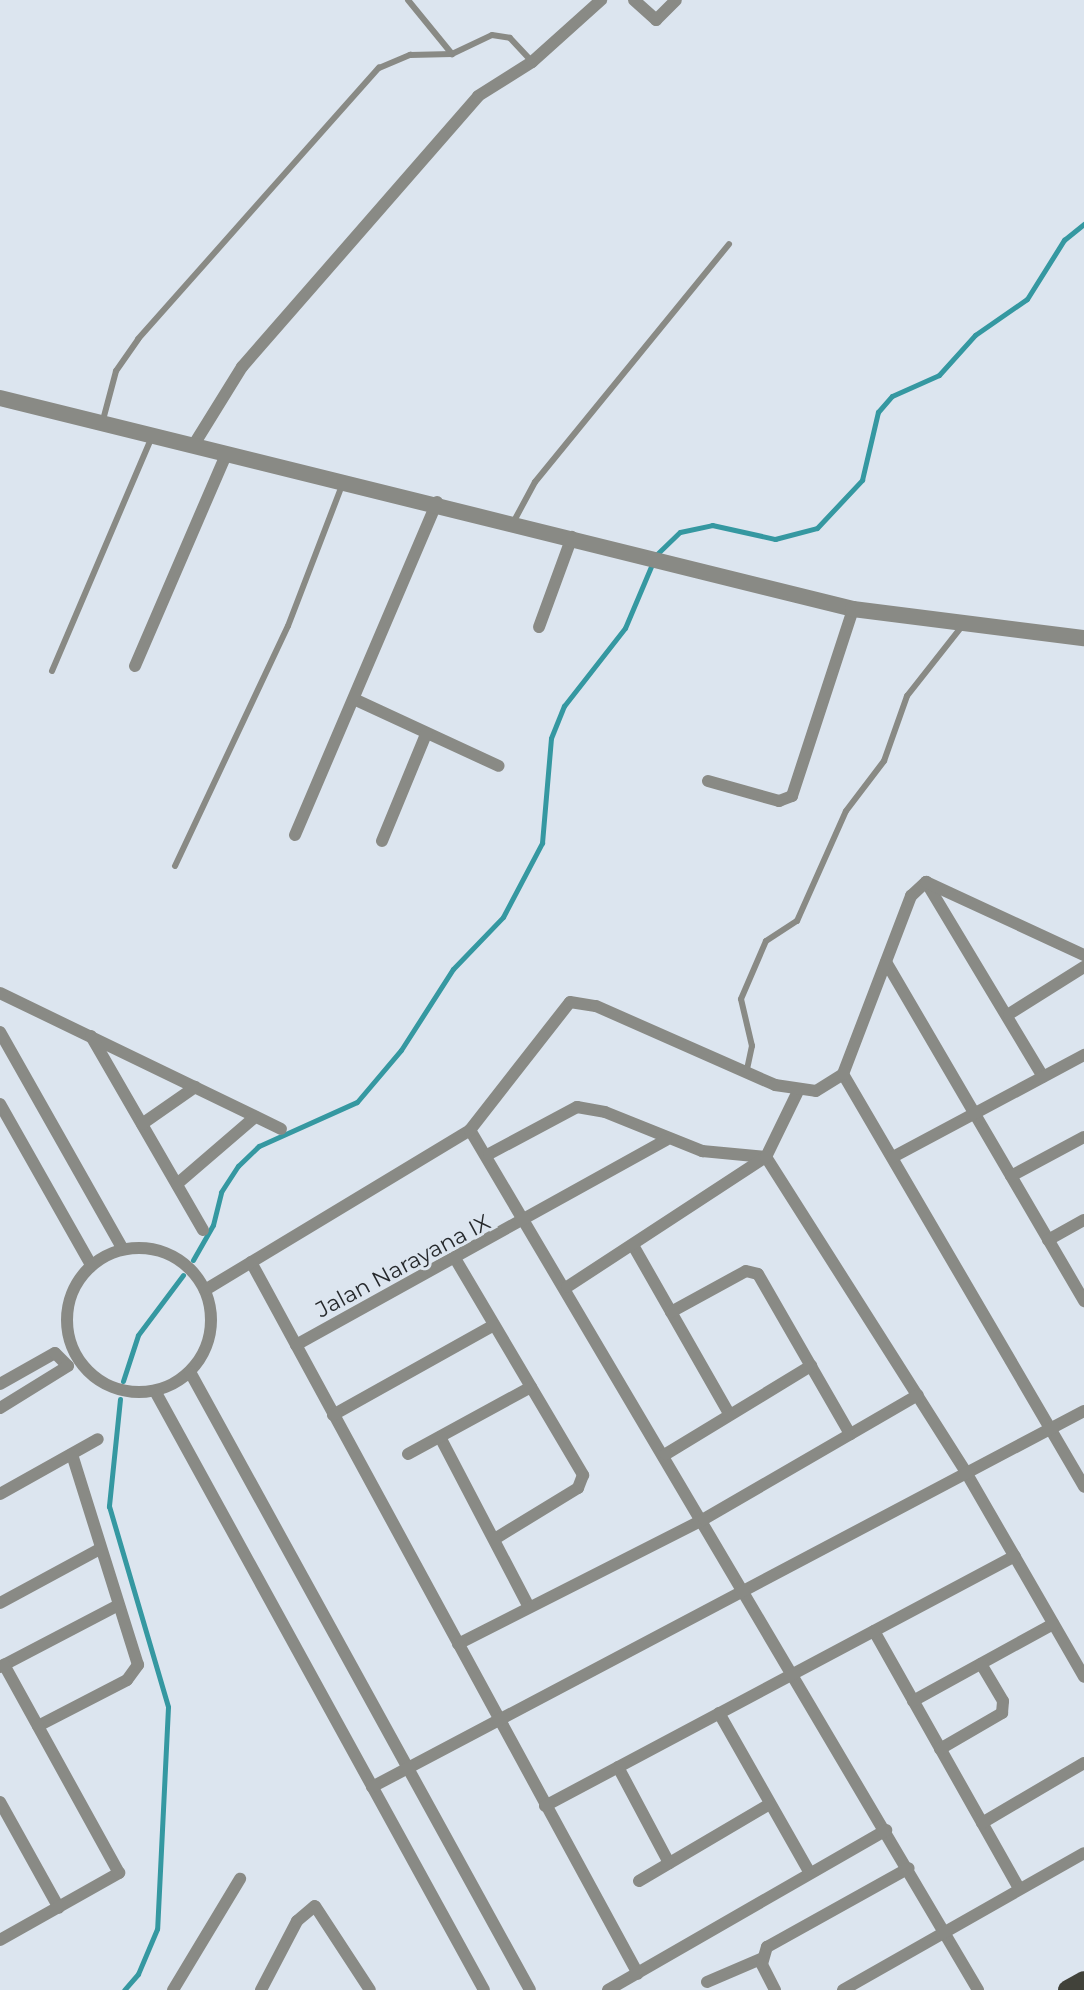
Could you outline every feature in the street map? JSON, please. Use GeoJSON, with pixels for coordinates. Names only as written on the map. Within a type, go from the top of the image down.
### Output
{"type":"FeatureCollection","features":[{"type":"Feature","properties":{"kind":"main road"},"geometry":{"type":"LineString","coordinates":[[1068,1990],[1084,1981]]}},
{"type":"Feature","properties":{"kind":"street"},"geometry":{"type":"LineString","coordinates":[[193,446],[242,367],[478,96],[532,62],[601,0]]}},
{"type":"Feature","properties":{"kind":"street"},"geometry":{"type":"LineString","coordinates":[[634,0],[654,20],[676,0]]}},
{"type":"Feature","properties":{"kind":"street"},"geometry":{"type":"LineString","coordinates":[[0,398],[226,455],[344,479],[514,521],[664,563],[853,609],[1084,638]]}},
{"type":"Feature","properties":{"kind":"street"},"geometry":{"type":"LineString","coordinates":[[135,666],[226,455]]}},
{"type":"Feature","properties":{"kind":"street"},"geometry":{"type":"LineString","coordinates":[[295,835],[356,700],[437,502]]}},
{"type":"Feature","properties":{"kind":"street"},"geometry":{"type":"LineString","coordinates":[[539,627],[572,537]]}},
{"type":"Feature","properties":{"kind":"street"},"geometry":{"type":"LineString","coordinates":[[708,781],[790,798],[853,609]]}},
{"type":"Feature","properties":{"kind":"street"},"geometry":{"type":"LineString","coordinates":[[356,700],[499,766]]}},
{"type":"Feature","properties":{"kind":"street"},"geometry":{"type":"LineString","coordinates":[[382,841],[426,734]]}},
{"type":"Feature","properties":{"kind":"street"},"geometry":{"type":"LineString","coordinates":[[926,882],[1084,955]]}},
{"type":"Feature","properties":{"kind":"street"},"geometry":{"type":"LineString","coordinates":[[205,1290],[470,1130],[570,1002],[596,1006],[746,1074],[798,1091],[826,1088],[843,1074],[911,896],[926,882]]}},
{"type":"Feature","properties":{"kind":"street"},"geometry":{"type":"LineString","coordinates":[[926,882],[1009,1014],[1043,1077]]}},
{"type":"Feature","properties":{"kind":"street"},"geometry":{"type":"LineString","coordinates":[[886,962],[1084,1301]]}},
{"type":"Feature","properties":{"kind":"street"},"geometry":{"type":"LineString","coordinates":[[1009,1014],[1084,967]]}},
{"type":"Feature","properties":{"kind":"street"},"geometry":{"type":"LineString","coordinates":[[0,993],[281,1129]]}},
{"type":"Feature","properties":{"kind":"street"},"geometry":{"type":"LineString","coordinates":[[0,1032],[123,1249]]}},
{"type":"Feature","properties":{"kind":"street"},"geometry":{"type":"LineString","coordinates":[[91,1036],[203,1230]]}},
{"type":"Feature","properties":{"kind":"street"},"geometry":{"type":"LineString","coordinates":[[893,1157],[1084,1055]]}},
{"type":"Feature","properties":{"kind":"street"},"geometry":{"type":"LineString","coordinates":[[843,1074],[1084,1487]]}},
{"type":"Feature","properties":{"kind":"street"},"geometry":{"type":"LineString","coordinates":[[142,1124],[195,1087]]}},
{"type":"Feature","properties":{"kind":"street"},"geometry":{"type":"LineString","coordinates":[[567,1287],[634,1247],[766,1157],[798,1091]]}},
{"type":"Feature","properties":{"kind":"street"},"geometry":{"type":"LineString","coordinates":[[0,1104],[91,1265]]}},
{"type":"Feature","properties":{"kind":"street"},"geometry":{"type":"LineString","coordinates":[[489,1154],[577,1107],[605,1112],[666,1140],[766,1157],[967,1474],[1084,1677]]}},
{"type":"Feature","properties":{"kind":"street"},"geometry":{"type":"LineString","coordinates":[[177,1184],[255,1117]]}},
{"type":"Feature","properties":{"kind":"street"},"geometry":{"type":"LineString","coordinates":[[470,1130],[489,1154],[529,1221],[978,1990]]}},
{"type":"Feature","properties":{"kind":"street"},"geometry":{"type":"LineString","coordinates":[[1011,1176],[1084,1137]]}},
{"type":"Feature","properties":{"kind":"street","name":"Jalan Narayana IX"},"geometry":{"type":"LineString","coordinates":[[296,1345],[529,1221],[666,1140]]}},
{"type":"Feature","properties":{"kind":"street"},"geometry":{"type":"LineString","coordinates":[[1048,1240],[1084,1220]]}},
{"type":"Feature","properties":{"kind":"street"},"geometry":{"type":"LineString","coordinates":[[634,1247],[730,1415]]}},
{"type":"Feature","properties":{"kind":"street"},"geometry":{"type":"LineString","coordinates":[[123,1249],[171,1255],[205,1290],[211,1333],[190,1372],[155,1391],[134,1393],[95,1379],[70,1345],[68,1302],[91,1265],[123,1249]]}},
{"type":"Feature","properties":{"kind":"street"},"geometry":{"type":"LineString","coordinates":[[456,1260],[580,1469],[582,1481],[496,1538]]}},
{"type":"Feature","properties":{"kind":"street"},"geometry":{"type":"LineString","coordinates":[[251,1262],[638,1974]]}},
{"type":"Feature","properties":{"kind":"street"},"geometry":{"type":"LineString","coordinates":[[671,1312],[754,1272],[850,1434]]}},
{"type":"Feature","properties":{"kind":"street"},"geometry":{"type":"LineString","coordinates":[[333,1415],[494,1325]]}},
{"type":"Feature","properties":{"kind":"street"},"geometry":{"type":"LineString","coordinates":[[0,1384],[55,1353],[67,1371],[0,1408]]}},
{"type":"Feature","properties":{"kind":"street"},"geometry":{"type":"LineString","coordinates":[[666,1454],[811,1366]]}},
{"type":"Feature","properties":{"kind":"street"},"geometry":{"type":"LineString","coordinates":[[190,1372],[530,1990]]}},
{"type":"Feature","properties":{"kind":"street"},"geometry":{"type":"LineString","coordinates":[[408,1454],[531,1387]]}},
{"type":"Feature","properties":{"kind":"street"},"geometry":{"type":"LineString","coordinates":[[155,1391],[484,1990]]}},
{"type":"Feature","properties":{"kind":"street"},"geometry":{"type":"LineString","coordinates":[[458,1644],[704,1519],[918,1395]]}},
{"type":"Feature","properties":{"kind":"street"},"geometry":{"type":"LineString","coordinates":[[372,1787],[749,1594],[1084,1411]]}},
{"type":"Feature","properties":{"kind":"street"},"geometry":{"type":"LineString","coordinates":[[440,1437],[496,1538],[529,1607]]}},
{"type":"Feature","properties":{"kind":"street"},"geometry":{"type":"LineString","coordinates":[[0,1494],[98,1439]]}},
{"type":"Feature","properties":{"kind":"street"},"geometry":{"type":"LineString","coordinates":[[38,1726],[127,1680],[138,1665],[115,1607],[72,1454]]}},
{"type":"Feature","properties":{"kind":"street"},"geometry":{"type":"LineString","coordinates":[[0,1603],[100,1549]]}},
{"type":"Feature","properties":{"kind":"street"},"geometry":{"type":"LineString","coordinates":[[545,1806],[1015,1556]]}},
{"type":"Feature","properties":{"kind":"street"},"geometry":{"type":"LineString","coordinates":[[0,1940],[119,1873],[2,1666],[115,1607]]}},
{"type":"Feature","properties":{"kind":"street"},"geometry":{"type":"LineString","coordinates":[[913,1701],[1053,1624]]}},
{"type":"Feature","properties":{"kind":"street"},"geometry":{"type":"LineString","coordinates":[[874,1631],[1019,1888]]}},
{"type":"Feature","properties":{"kind":"street"},"geometry":{"type":"LineString","coordinates":[[940,1749],[1002,1713],[1003,1701],[981,1664]]}},
{"type":"Feature","properties":{"kind":"street"},"geometry":{"type":"LineString","coordinates":[[719,1713],[768,1805],[810,1873]]}},
{"type":"Feature","properties":{"kind":"street"},"geometry":{"type":"LineString","coordinates":[[982,1823],[1084,1763]]}},
{"type":"Feature","properties":{"kind":"street"},"geometry":{"type":"LineString","coordinates":[[618,1767],[669,1863]]}},
{"type":"Feature","properties":{"kind":"street"},"geometry":{"type":"LineString","coordinates":[[0,1802],[59,1908]]}},
{"type":"Feature","properties":{"kind":"street"},"geometry":{"type":"LineString","coordinates":[[639,1881],[768,1805]]}},
{"type":"Feature","properties":{"kind":"street"},"geometry":{"type":"LineString","coordinates":[[608,1990],[886,1830]]}},
{"type":"Feature","properties":{"kind":"street"},"geometry":{"type":"LineString","coordinates":[[843,1990],[945,1929],[1084,1853]]}},
{"type":"Feature","properties":{"kind":"street"},"geometry":{"type":"LineString","coordinates":[[707,1982],[761,1959],[774,1942],[909,1868]]}},
{"type":"Feature","properties":{"kind":"street"},"geometry":{"type":"LineString","coordinates":[[173,1990],[240,1879]]}},
{"type":"Feature","properties":{"kind":"street"},"geometry":{"type":"LineString","coordinates":[[261,1990],[265,1977],[297,1921],[315,1906],[370,1990]]}},
{"type":"Feature","properties":{"kind":"street"},"geometry":{"type":"LineString","coordinates":[[761,1959],[775,1990]]}},
{"type":"Feature","properties":{"kind":"street"},"geometry":{"type":"LineString","coordinates":[[265,1977],[272,1990]]}},
{"type":"Feature","properties":{"kind":"lane"},"geometry":{"type":"LineString","coordinates":[[408,0],[452,54]]}},
{"type":"Feature","properties":{"kind":"lane"},"geometry":{"type":"LineString","coordinates":[[102,423],[116,371],[138,339],[241,230],[363,83],[392,60],[452,54],[502,35],[532,62]]}},
{"type":"Feature","properties":{"kind":"lane"},"geometry":{"type":"LineString","coordinates":[[514,521],[535,482],[729,244]]}},
{"type":"Feature","properties":{"kind":"lane"},"geometry":{"type":"LineString","coordinates":[[52,671],[152,436]]}},
{"type":"Feature","properties":{"kind":"lane"},"geometry":{"type":"LineString","coordinates":[[175,866],[288,626],[344,479]]}},
{"type":"Feature","properties":{"kind":"lane"},"geometry":{"type":"LineString","coordinates":[[746,1074],[752,1046],[741,999],[766,941],[797,921],[846,811],[875,778],[907,696],[962,624]]}},
{"type":"Feature","properties":{"kind":"waterway"},"geometry":{"type":"LineString","coordinates":[[656,555],[680,532],[712,525],[775,539],[817,528],[862,480],[878,412],[892,396],[939,375],[975,335],[1027,299],[1064,240],[1084,224]]}},
{"type":"Feature","properties":{"kind":"waterway"},"geometry":{"type":"LineString","coordinates":[[193,1260],[213,1225],[221,1192],[238,1166],[259,1146],[357,1102],[401,1050],[453,969],[503,917],[542,843],[551,738],[564,706],[625,628],[652,564]]}},
{"type":"Feature","properties":{"kind":"waterway"},"geometry":{"type":"LineString","coordinates":[[123,1381],[138,1335],[183,1275]]}},
{"type":"Feature","properties":{"kind":"waterway"},"geometry":{"type":"LineString","coordinates":[[120,1399],[109,1506],[168,1707],[157,1929],[138,1974],[124,1990]]}}]}
